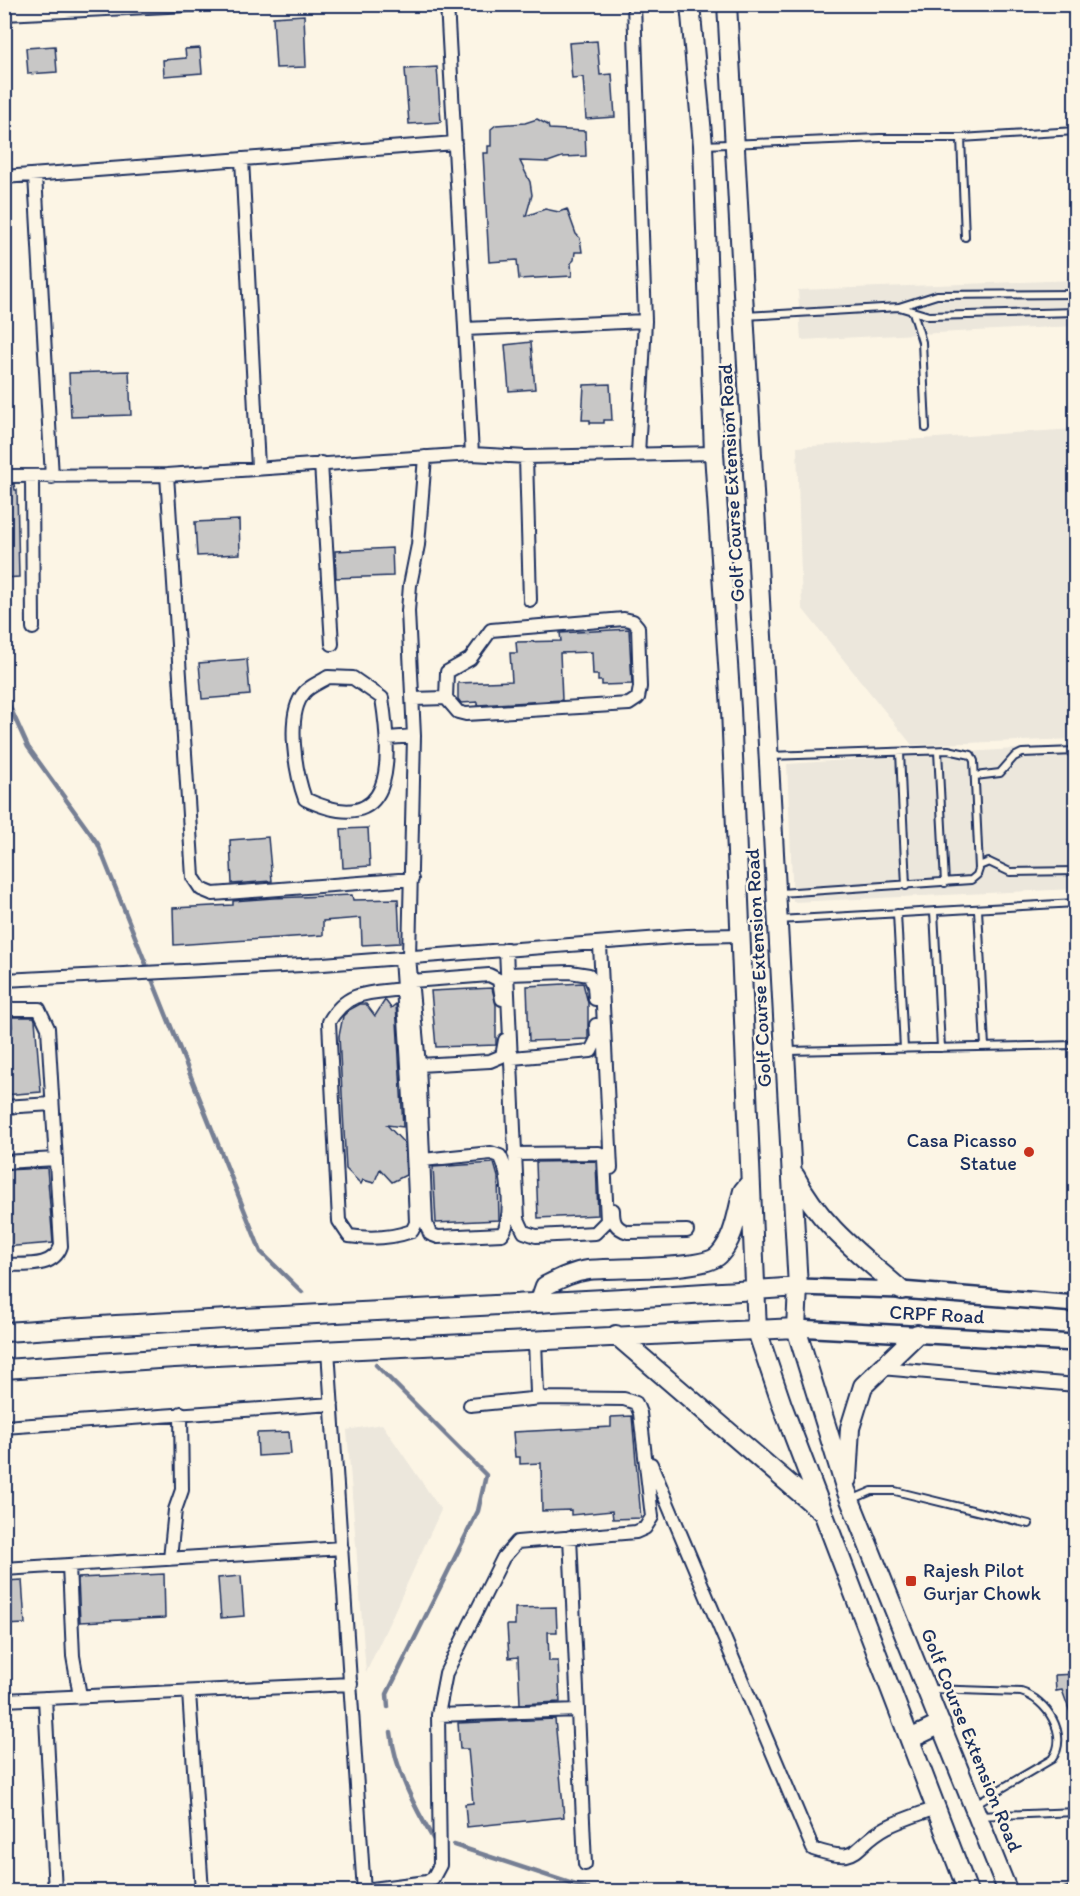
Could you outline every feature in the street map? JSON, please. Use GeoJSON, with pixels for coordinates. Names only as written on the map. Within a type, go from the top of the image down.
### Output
{"type":"FeatureCollection","features":[{"type":"Feature","properties":{"kind":"main road","name":"Golf Course Extension Road"},"geometry":{"type":"LineString","coordinates":[[690,4],[703,145],[714,453],[731,709],[757,1331],[968,1892]]}},
{"type":"Feature","properties":{"kind":"main road","name":"Golf Course Extension Road"},"geometry":{"type":"LineString","coordinates":[[728,4],[792,1169],[798,1287],[796,1328],[848,1495],[1008,1892]]}},
{"type":"Feature","properties":{"kind":"main road"},"geometry":{"type":"LineString","coordinates":[[792,1169],[807,1201],[836,1233],[901,1290]]}},
{"type":"Feature","properties":{"kind":"main road"},"geometry":{"type":"LineString","coordinates":[[539,1303],[546,1286],[566,1275],[587,1270],[692,1264],[712,1260],[719,1255],[730,1238],[743,1191],[750,1182]]}},
{"type":"Feature","properties":{"kind":"main road"},"geometry":{"type":"LineString","coordinates":[[4,1332],[798,1287]]}},
{"type":"Feature","properties":{"kind":"main road"},"geometry":{"type":"LineString","coordinates":[[4,1369],[616,1335],[796,1328]]}},
{"type":"Feature","properties":{"kind":"main road"},"geometry":{"type":"LineString","coordinates":[[848,1495],[850,1428],[863,1386],[917,1334]]}},
{"type":"Feature","properties":{"kind":"main road"},"geometry":{"type":"LineString","coordinates":[[616,1335],[824,1513]]}},
{"type":"Feature","properties":{"kind":"main road"},"geometry":{"type":"LineString","coordinates":[[910,1739],[940,1724]]}},
{"type":"Feature","properties":{"kind":"street"},"geometry":{"type":"LineString","coordinates":[[4,14],[209,4]]}},
{"type":"Feature","properties":{"kind":"street"},"geometry":{"type":"LineString","coordinates":[[447,4],[472,454]]}},
{"type":"Feature","properties":{"kind":"street"},"geometry":{"type":"LineString","coordinates":[[634,4],[645,321],[638,455]]}},
{"type":"Feature","properties":{"kind":"street"},"geometry":{"type":"LineString","coordinates":[[4,177],[455,143]]}},
{"type":"Feature","properties":{"kind":"street"},"geometry":{"type":"LineString","coordinates":[[242,159],[258,467]]}},
{"type":"Feature","properties":{"kind":"street"},"geometry":{"type":"LineString","coordinates":[[35,175],[52,477]]}},
{"type":"Feature","properties":{"kind":"street"},"geometry":{"type":"LineString","coordinates":[[465,329],[645,321]]}},
{"type":"Feature","properties":{"kind":"street"},"geometry":{"type":"LineString","coordinates":[[4,476],[32,478],[166,475],[472,454],[526,457],[714,453]]}},
{"type":"Feature","properties":{"kind":"street"},"geometry":{"type":"LineString","coordinates":[[419,1065],[490,1061],[502,1056],[505,1047],[502,990],[499,980],[489,975],[407,985],[356,995],[338,1006],[329,1022],[339,1221],[349,1236],[363,1238],[399,1236],[412,1231],[416,1223],[407,985],[405,957],[412,879],[414,736],[408,611],[410,585],[418,545],[425,457]]}},
{"type":"Feature","properties":{"kind":"street"},"geometry":{"type":"LineString","coordinates":[[526,457],[530,600]]}},
{"type":"Feature","properties":{"kind":"street"},"geometry":{"type":"LineString","coordinates":[[321,463],[332,644]]}},
{"type":"Feature","properties":{"kind":"street"},"geometry":{"type":"LineString","coordinates":[[166,475],[193,877],[201,889],[213,894],[412,879]]}},
{"type":"Feature","properties":{"kind":"street"},"geometry":{"type":"LineString","coordinates":[[32,478],[33,628]]}},
{"type":"Feature","properties":{"kind":"street"},"geometry":{"type":"LineString","coordinates":[[624,619],[633,621],[638,627],[640,687],[638,698],[629,704],[466,714],[458,712],[446,698],[447,672],[470,659],[491,630],[624,619]]}},
{"type":"Feature","properties":{"kind":"street"},"geometry":{"type":"LineString","coordinates":[[328,677],[353,678],[382,698],[388,738],[387,767],[379,791],[366,808],[345,812],[325,808],[305,799],[298,780],[293,717],[304,692],[328,677]]}},
{"type":"Feature","properties":{"kind":"street"},"geometry":{"type":"LineString","coordinates":[[413,699],[446,698]]}},
{"type":"Feature","properties":{"kind":"street"},"geometry":{"type":"LineString","coordinates":[[388,738],[414,736]]}},
{"type":"Feature","properties":{"kind":"street"},"geometry":{"type":"LineString","coordinates":[[4,980],[157,973],[507,949],[600,945],[687,936],[740,935]]}},
{"type":"Feature","properties":{"kind":"street"},"geometry":{"type":"LineString","coordinates":[[600,945],[613,1222],[621,1230],[628,1232],[687,1231]]}},
{"type":"Feature","properties":{"kind":"street"},"geometry":{"type":"LineString","coordinates":[[507,949],[514,1154],[518,1219],[524,1232],[536,1236],[595,1233],[603,1227],[607,1221],[607,1202],[604,1158],[599,1153],[514,1154]]}},
{"type":"Feature","properties":{"kind":"street"},"geometry":{"type":"LineString","coordinates":[[508,974],[570,972],[589,975],[594,986],[596,1018],[597,1039],[591,1051],[512,1058]]}},
{"type":"Feature","properties":{"kind":"street"},"geometry":{"type":"LineString","coordinates":[[407,985],[419,1065],[423,1160],[426,1223],[430,1234],[438,1237],[502,1234],[507,1226],[509,1214],[504,1164],[500,1156],[491,1153],[423,1160]]}},
{"type":"Feature","properties":{"kind":"street"},"geometry":{"type":"LineString","coordinates":[[4,995],[5,1009],[32,1007],[39,1009],[47,1022],[61,1246],[59,1252],[49,1262],[4,1265]]}},
{"type":"Feature","properties":{"kind":"street"},"geometry":{"type":"LineString","coordinates":[[4,1107],[52,1104]]}},
{"type":"Feature","properties":{"kind":"street"},"geometry":{"type":"LineString","coordinates":[[4,1162],[56,1159]]}},
{"type":"Feature","properties":{"kind":"street"},"geometry":{"type":"LineString","coordinates":[[798,1287],[901,1290],[1076,1304]]}},
{"type":"Feature","properties":{"kind":"street","name":"CRPF Road"},"geometry":{"type":"LineString","coordinates":[[796,1328],[1076,1343]]}},
{"type":"Feature","properties":{"kind":"street"},"geometry":{"type":"LineString","coordinates":[[535,1341],[537,1393],[542,1398]]}},
{"type":"Feature","properties":{"kind":"street"},"geometry":{"type":"LineString","coordinates":[[328,1350],[364,1891],[427,1882],[433,1878],[440,1865],[438,1715],[446,1673],[503,1558],[517,1542],[636,1533],[645,1528],[652,1517],[653,1507],[640,1413],[636,1403],[631,1400],[542,1398],[470,1405]]}},
{"type":"Feature","properties":{"kind":"street"},"geometry":{"type":"LineString","coordinates":[[881,1368],[1076,1385]]}},
{"type":"Feature","properties":{"kind":"street"},"geometry":{"type":"LineString","coordinates":[[4,1427],[332,1404]]}},
{"type":"Feature","properties":{"kind":"street"},"geometry":{"type":"LineString","coordinates":[[170,1559],[175,1510],[182,1490],[182,1413]]}},
{"type":"Feature","properties":{"kind":"street"},"geometry":{"type":"LineString","coordinates":[[644,1450],[695,1564],[813,1849],[837,1857],[853,1855],[886,1827],[936,1808]]}},
{"type":"Feature","properties":{"kind":"street"},"geometry":{"type":"LineString","coordinates":[[570,1537],[585,1864]]}},
{"type":"Feature","properties":{"kind":"street"},"geometry":{"type":"LineString","coordinates":[[4,1569],[342,1548]]}},
{"type":"Feature","properties":{"kind":"street"},"geometry":{"type":"LineString","coordinates":[[69,1565],[73,1656],[80,1696]]}},
{"type":"Feature","properties":{"kind":"street"},"geometry":{"type":"LineString","coordinates":[[4,1700],[351,1684]]}},
{"type":"Feature","properties":{"kind":"street"},"geometry":{"type":"LineString","coordinates":[[189,1692],[202,1892]]}},
{"type":"Feature","properties":{"kind":"street"},"geometry":{"type":"LineString","coordinates":[[45,1698],[54,1892]]}},
{"type":"Feature","properties":{"kind":"street"},"geometry":{"type":"LineString","coordinates":[[438,1715],[578,1710]]}},
{"type":"Feature","properties":{"kind":"lane"},"geometry":{"type":"LineString","coordinates":[[703,145],[880,138],[961,138],[1076,131]]}},
{"type":"Feature","properties":{"kind":"lane"},"geometry":{"type":"LineString","coordinates":[[961,138],[965,237]]}},
{"type":"Feature","properties":{"kind":"lane"},"geometry":{"type":"LineString","coordinates":[[745,316],[899,307],[937,295],[1076,294]]}},
{"type":"Feature","properties":{"kind":"lane"},"geometry":{"type":"LineString","coordinates":[[899,307],[913,312],[940,316],[1076,312]]}},
{"type":"Feature","properties":{"kind":"lane"},"geometry":{"type":"LineString","coordinates":[[913,312],[922,342],[926,428]]}},
{"type":"Feature","properties":{"kind":"lane"},"geometry":{"type":"LineString","coordinates":[[938,751],[945,883]]}},
{"type":"Feature","properties":{"kind":"lane"},"geometry":{"type":"LineString","coordinates":[[769,756],[960,751],[971,755],[974,760],[975,776],[979,866],[977,875],[971,880],[776,893]]}},
{"type":"Feature","properties":{"kind":"lane"},"geometry":{"type":"LineString","coordinates":[[975,776],[1000,773],[1014,757],[1022,753],[1076,751]]}},
{"type":"Feature","properties":{"kind":"lane"},"geometry":{"type":"LineString","coordinates":[[900,752],[906,886]]}},
{"type":"Feature","properties":{"kind":"lane"},"geometry":{"type":"LineString","coordinates":[[979,866],[989,862],[1010,872],[1076,871]]}},
{"type":"Feature","properties":{"kind":"lane"},"geometry":{"type":"LineString","coordinates":[[778,921],[1076,903]]}},
{"type":"Feature","properties":{"kind":"lane"},"geometry":{"type":"LineString","coordinates":[[978,909],[985,1047]]}},
{"type":"Feature","properties":{"kind":"lane"},"geometry":{"type":"LineString","coordinates":[[934,911],[941,1048]]}},
{"type":"Feature","properties":{"kind":"lane"},"geometry":{"type":"LineString","coordinates":[[897,914],[904,1049]]}},
{"type":"Feature","properties":{"kind":"lane"},"geometry":{"type":"LineString","coordinates":[[785,1051],[1076,1046]]}},
{"type":"Feature","properties":{"kind":"lane"},"geometry":{"type":"LineString","coordinates":[[848,1495],[872,1491],[895,1491],[1029,1524]]}},
{"type":"Feature","properties":{"kind":"lane"},"geometry":{"type":"LineString","coordinates":[[926,1688],[1021,1692],[1043,1703],[1055,1726],[1056,1754],[1052,1759],[976,1811]]}},
{"type":"Feature","properties":{"kind":"lane"},"geometry":{"type":"LineString","coordinates":[[976,1811],[1076,1812]]}},
{"type":"Feature","properties":{"kind":"lane"},"geometry":{"type":"LineString","coordinates":[[1065,1892],[1076,1888]]}},
{"type":"Feature","properties":{"kind":"shaded area"},"geometry":{"type":"Polygon","coordinates":[[[1075,280],[1075,326],[801,340],[798,290],[1075,280]]]}},
{"type":"Feature","properties":{"kind":"shaded area"},"geometry":{"type":"Polygon","coordinates":[[[1075,429],[1075,739],[912,745],[802,608],[797,447],[1075,429]]]}},
{"type":"Feature","properties":{"kind":"shaded area"},"geometry":{"type":"Polygon","coordinates":[[[1075,745],[1075,889],[793,902],[787,764],[1075,745]]]}},
{"type":"Feature","properties":{"kind":"shaded area"},"geometry":{"type":"Polygon","coordinates":[[[382,1424],[441,1510],[366,1673],[347,1430],[382,1424]]]}},
{"type":"Feature","properties":{"kind":"building"},"geometry":{"type":"Polygon","coordinates":[[[304,15],[306,67],[276,68],[273,17],[304,15]]]}},
{"type":"Feature","properties":{"kind":"building"},"geometry":{"type":"Polygon","coordinates":[[[597,41],[600,75],[612,74],[615,117],[586,119],[583,77],[572,78],[569,43],[597,41]]]}},
{"type":"Feature","properties":{"kind":"building"},"geometry":{"type":"Polygon","coordinates":[[[55,46],[57,72],[28,74],[26,48],[55,46]]]}},
{"type":"Feature","properties":{"kind":"building"},"geometry":{"type":"Polygon","coordinates":[[[200,48],[202,73],[164,76],[163,60],[186,58],[185,49],[200,48]]]}},
{"type":"Feature","properties":{"kind":"building"},"geometry":{"type":"Polygon","coordinates":[[[437,67],[441,122],[409,124],[405,69],[437,67]]]}},
{"type":"Feature","properties":{"kind":"building"},"geometry":{"type":"Polygon","coordinates":[[[537,119],[548,125],[549,129],[585,131],[586,156],[562,157],[548,162],[520,161],[530,182],[532,195],[526,216],[545,209],[559,212],[567,209],[576,234],[580,238],[582,252],[575,252],[571,263],[572,276],[519,279],[517,260],[489,262],[483,153],[488,153],[488,146],[491,146],[491,129],[496,125],[525,123],[537,119]]]}},
{"type":"Feature","properties":{"kind":"building"},"geometry":{"type":"Polygon","coordinates":[[[531,342],[535,389],[509,391],[505,345],[531,342]]]}},
{"type":"Feature","properties":{"kind":"building"},"geometry":{"type":"Polygon","coordinates":[[[129,371],[131,415],[71,417],[69,373],[129,371]]]}},
{"type":"Feature","properties":{"kind":"building"},"geometry":{"type":"Polygon","coordinates":[[[610,384],[612,420],[604,420],[604,423],[590,423],[590,420],[582,420],[584,385],[610,384]]]}},
{"type":"Feature","properties":{"kind":"building"},"geometry":{"type":"Polygon","coordinates":[[[4,484],[14,484],[17,490],[19,577],[4,578],[4,484]]]}},
{"type":"Feature","properties":{"kind":"building"},"geometry":{"type":"Polygon","coordinates":[[[239,520],[240,554],[197,556],[195,522],[239,520]]]}},
{"type":"Feature","properties":{"kind":"building"},"geometry":{"type":"Polygon","coordinates":[[[392,548],[393,576],[336,578],[335,551],[392,548]]]}},
{"type":"Feature","properties":{"kind":"building"},"geometry":{"type":"Polygon","coordinates":[[[629,629],[632,684],[602,685],[602,681],[598,681],[598,675],[593,675],[592,652],[560,653],[562,700],[478,705],[478,702],[461,703],[458,699],[458,683],[512,681],[510,653],[517,653],[516,642],[561,641],[560,633],[629,629]]]}},
{"type":"Feature","properties":{"kind":"building"},"geometry":{"type":"Polygon","coordinates":[[[247,659],[250,695],[202,699],[199,663],[247,659]]]}},
{"type":"Feature","properties":{"kind":"building"},"geometry":{"type":"Polygon","coordinates":[[[368,828],[370,866],[343,868],[341,829],[368,828]]]}},
{"type":"Feature","properties":{"kind":"building"},"geometry":{"type":"Polygon","coordinates":[[[268,837],[272,881],[232,884],[230,840],[268,837]]]}},
{"type":"Feature","properties":{"kind":"building"},"geometry":{"type":"Polygon","coordinates":[[[352,895],[353,900],[398,899],[400,943],[362,945],[361,918],[323,921],[323,935],[174,945],[173,908],[233,905],[233,901],[273,898],[352,895]]]}},
{"type":"Feature","properties":{"kind":"building"},"geometry":{"type":"Polygon","coordinates":[[[583,983],[588,1003],[588,1039],[529,1041],[527,986],[583,983]]]}},
{"type":"Feature","properties":{"kind":"building"},"geometry":{"type":"Polygon","coordinates":[[[492,988],[496,1005],[496,1045],[436,1047],[431,991],[492,988]]]}},
{"type":"Feature","properties":{"kind":"building"},"geometry":{"type":"Polygon","coordinates":[[[385,1000],[391,1008],[396,1004],[403,1127],[387,1125],[404,1143],[406,1175],[392,1182],[380,1169],[374,1183],[363,1180],[361,1184],[346,1169],[339,1036],[343,1016],[349,1010],[360,1004],[366,1004],[375,1016],[385,1000]]]}},
{"type":"Feature","properties":{"kind":"building"},"geometry":{"type":"Polygon","coordinates":[[[11,1017],[34,1017],[41,1092],[4,1095],[4,1028],[12,1027],[11,1017]]]}},
{"type":"Feature","properties":{"kind":"building"},"geometry":{"type":"Polygon","coordinates":[[[596,1161],[598,1215],[538,1218],[536,1162],[596,1161]]]}},
{"type":"Feature","properties":{"kind":"building"},"geometry":{"type":"Polygon","coordinates":[[[494,1163],[498,1177],[499,1220],[436,1223],[433,1167],[494,1163]]]}},
{"type":"Feature","properties":{"kind":"building"},"geometry":{"type":"Polygon","coordinates":[[[47,1168],[53,1243],[4,1247],[4,1170],[47,1168]]]}},
{"type":"Feature","properties":{"kind":"building"},"geometry":{"type":"Polygon","coordinates":[[[632,1416],[641,1518],[613,1519],[612,1511],[571,1515],[571,1510],[542,1511],[541,1463],[520,1464],[520,1457],[515,1457],[513,1432],[611,1427],[611,1417],[632,1416]]]}},
{"type":"Feature","properties":{"kind":"building"},"geometry":{"type":"Polygon","coordinates":[[[289,1432],[291,1454],[258,1456],[257,1433],[289,1432]]]}},
{"type":"Feature","properties":{"kind":"building"},"geometry":{"type":"Polygon","coordinates":[[[164,1574],[165,1618],[80,1622],[78,1578],[164,1574]]]}},
{"type":"Feature","properties":{"kind":"building"},"geometry":{"type":"Polygon","coordinates":[[[241,1576],[244,1616],[221,1618],[218,1578],[241,1576]]]}},
{"type":"Feature","properties":{"kind":"building"},"geometry":{"type":"Polygon","coordinates":[[[22,1580],[25,1624],[4,1625],[4,1581],[22,1580]]]}},
{"type":"Feature","properties":{"kind":"building"},"geometry":{"type":"Polygon","coordinates":[[[556,1607],[557,1632],[548,1632],[549,1661],[558,1661],[560,1702],[520,1704],[518,1657],[509,1658],[507,1625],[515,1625],[515,1608],[556,1607]]]}},
{"type":"Feature","properties":{"kind":"building"},"geometry":{"type":"Polygon","coordinates":[[[1076,1674],[1076,1722],[1074,1723],[1062,1690],[1056,1691],[1055,1675],[1076,1674]]]}},
{"type":"Feature","properties":{"kind":"building"},"geometry":{"type":"Polygon","coordinates":[[[555,1719],[564,1817],[467,1827],[465,1804],[473,1803],[468,1749],[460,1749],[458,1723],[555,1719]]]}},
{"type":"Feature","properties":{"kind":"waterway"},"geometry":{"type":"LineString","coordinates":[[4,694],[28,747],[98,844],[261,1252],[302,1292]]}},
{"type":"Feature","properties":{"kind":"waterway"},"geometry":{"type":"LineString","coordinates":[[376,1365],[486,1475],[478,1511],[387,1694],[388,1707]]}},
{"type":"Feature","properties":{"kind":"waterway"},"geometry":{"type":"LineString","coordinates":[[391,1732],[401,1774],[434,1840]]}},
{"type":"Feature","properties":{"kind":"waterway"},"geometry":{"type":"LineString","coordinates":[[454,1845],[597,1892]]}},
{"type":"Feature","properties":{"kind":"place","name":"Casa Picasso Statue"},"geometry":{"type":"Point","coordinates":[1029,1152]}},
{"type":"Feature","properties":{"kind":"place","name":"Rajesh Pilot Gurjar Chowk"},"geometry":{"type":"Point","coordinates":[911,1581]}}]}
